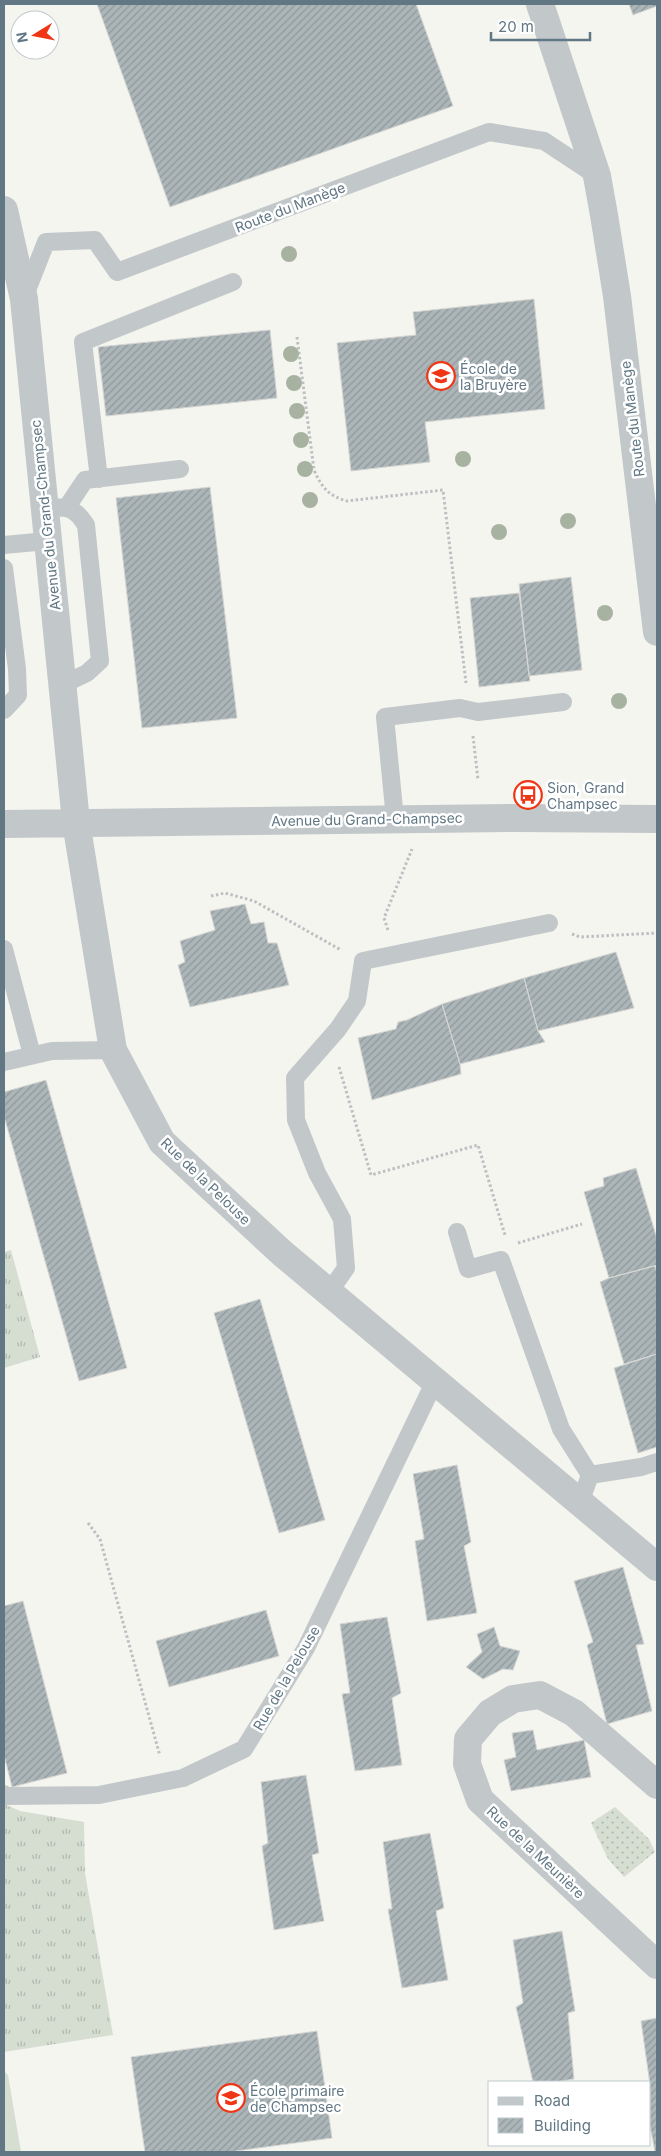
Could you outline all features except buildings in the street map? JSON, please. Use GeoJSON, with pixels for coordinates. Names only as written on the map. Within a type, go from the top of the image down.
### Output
{"type":"FeatureCollection","features":[{"type":"Feature","properties":{"kind":"street","name":"Route du Manège"},"geometry":{"type":"LineString","coordinates":[[540,4],[597,176],[618,296],[657,632]]}},
{"type":"Feature","properties":{"kind":"street","name":"Avenue du Grand-Champsec"},"geometry":{"type":"LineString","coordinates":[[4,210],[24,299],[56,508],[47,541],[76,822]]}},
{"type":"Feature","properties":{"kind":"street","name":"Avenue du Grand-Champsec"},"geometry":{"type":"LineString","coordinates":[[4,824],[600,817],[657,819]]}},
{"type":"Feature","properties":{"kind":"street","name":"Rue de la Pelouse"},"geometry":{"type":"LineString","coordinates":[[76,822],[113,1050],[162,1142],[282,1253],[657,1567]]}},
{"type":"Feature","properties":{"kind":"street","name":"Rue de la Meunière"},"geometry":{"type":"LineString","coordinates":[[657,1785],[574,1713],[540,1695],[514,1699],[490,1713],[468,1739],[467,1764],[480,1800],[657,1965]]}},
{"type":"Feature","properties":{"kind":"lane","name":"Route du Manège"},"geometry":{"type":"LineString","coordinates":[[24,299],[46,242],[95,240],[117,272],[488,132],[544,141],[597,176]]}},
{"type":"Feature","properties":{"kind":"lane"},"geometry":{"type":"LineString","coordinates":[[99,479],[83,342],[233,282]]}},
{"type":"Feature","properties":{"kind":"lane"},"geometry":{"type":"LineString","coordinates":[[56,508],[85,480],[180,469]]}},
{"type":"Feature","properties":{"kind":"lane"},"geometry":{"type":"LineString","coordinates":[[56,508],[78,514],[86,525],[100,661],[87,674],[62,685]]}},
{"type":"Feature","properties":{"kind":"lane"},"geometry":{"type":"LineString","coordinates":[[4,545],[47,541]]}},
{"type":"Feature","properties":{"kind":"lane"},"geometry":{"type":"LineString","coordinates":[[4,568],[17,669],[18,695],[4,710]]}},
{"type":"Feature","properties":{"kind":"lane"},"geometry":{"type":"LineString","coordinates":[[396,819],[385,717],[460,708],[478,712],[563,702]]}},
{"type":"Feature","properties":{"kind":"lane"},"geometry":{"type":"LineString","coordinates":[[329,1292],[346,1268],[342,1219],[317,1173],[296,1120],[295,1078],[331,1037],[357,1001],[363,961],[549,923]]}},
{"type":"Feature","properties":{"kind":"lane"},"geometry":{"type":"LineString","coordinates":[[4,949],[32,1055]]}},
{"type":"Feature","properties":{"kind":"lane"},"geometry":{"type":"LineString","coordinates":[[4,1062],[52,1051],[113,1050]]}},
{"type":"Feature","properties":{"kind":"lane"},"geometry":{"type":"LineString","coordinates":[[457,1232],[468,1269],[504,1253],[561,1429],[590,1475]]}},
{"type":"Feature","properties":{"kind":"lane","name":"Rue de la Pelouse"},"geometry":{"type":"LineString","coordinates":[[4,1794],[6,1796],[100,1795],[183,1778],[244,1749],[306,1648],[435,1381]]}},
{"type":"Feature","properties":{"kind":"lane"},"geometry":{"type":"LineString","coordinates":[[590,1475],[657,1462]]}},
{"type":"Feature","properties":{"kind":"lane"},"geometry":{"type":"LineString","coordinates":[[580,1503],[590,1475]]}},
{"type":"Feature","properties":{"kind":"path"},"geometry":{"type":"LineString","coordinates":[[297,337],[314,470],[322,488],[336,498],[346,501],[443,490],[478,780]]}},
{"type":"Feature","properties":{"kind":"path"},"geometry":{"type":"LineString","coordinates":[[396,954],[384,918],[415,842]]}},
{"type":"Feature","properties":{"kind":"path"},"geometry":{"type":"LineString","coordinates":[[211,896],[225,893],[254,901],[363,961]]}},
{"type":"Feature","properties":{"kind":"path"},"geometry":{"type":"LineString","coordinates":[[549,923],[580,938],[657,933]]}},
{"type":"Feature","properties":{"kind":"path"},"geometry":{"type":"LineString","coordinates":[[331,1037],[371,1175],[478,1144],[504,1253],[582,1224]]}},
{"type":"Feature","properties":{"kind":"path"},"geometry":{"type":"LineString","coordinates":[[88,1523],[100,1539],[167,1781]]}},
{"type":"Feature","properties":{"kind":"green space"},"geometry":{"type":"Polygon","coordinates":[[[11,1250],[40,1357],[4,1368],[4,1252],[11,1250]]]}},
{"type":"Feature","properties":{"kind":"green space"},"geometry":{"type":"Polygon","coordinates":[[[4,1804],[20,1811],[84,1822],[85,1873],[113,2035],[4,2052],[4,1804]]]}},
{"type":"Feature","properties":{"kind":"green space"},"geometry":{"type":"Polygon","coordinates":[[[615,1807],[649,1839],[655,1852],[624,1877],[608,1859],[591,1823],[615,1807]]]}},
{"type":"Feature","properties":{"kind":"green space"},"geometry":{"type":"Polygon","coordinates":[[[4,2071],[8,2075],[21,2152],[4,2152],[4,2071]]]}},
{"type":"Feature","properties":{"kind":"place","name":"École de la Bruyère"},"geometry":{"type":"Point","coordinates":[441,376]}},
{"type":"Feature","properties":{"kind":"place","name":"Sion, Grand Champsec"},"geometry":{"type":"Point","coordinates":[528,795]}},
{"type":"Feature","properties":{"kind":"place","name":"École primaire de Champsec"},"geometry":{"type":"Point","coordinates":[231,2098]}}]}
